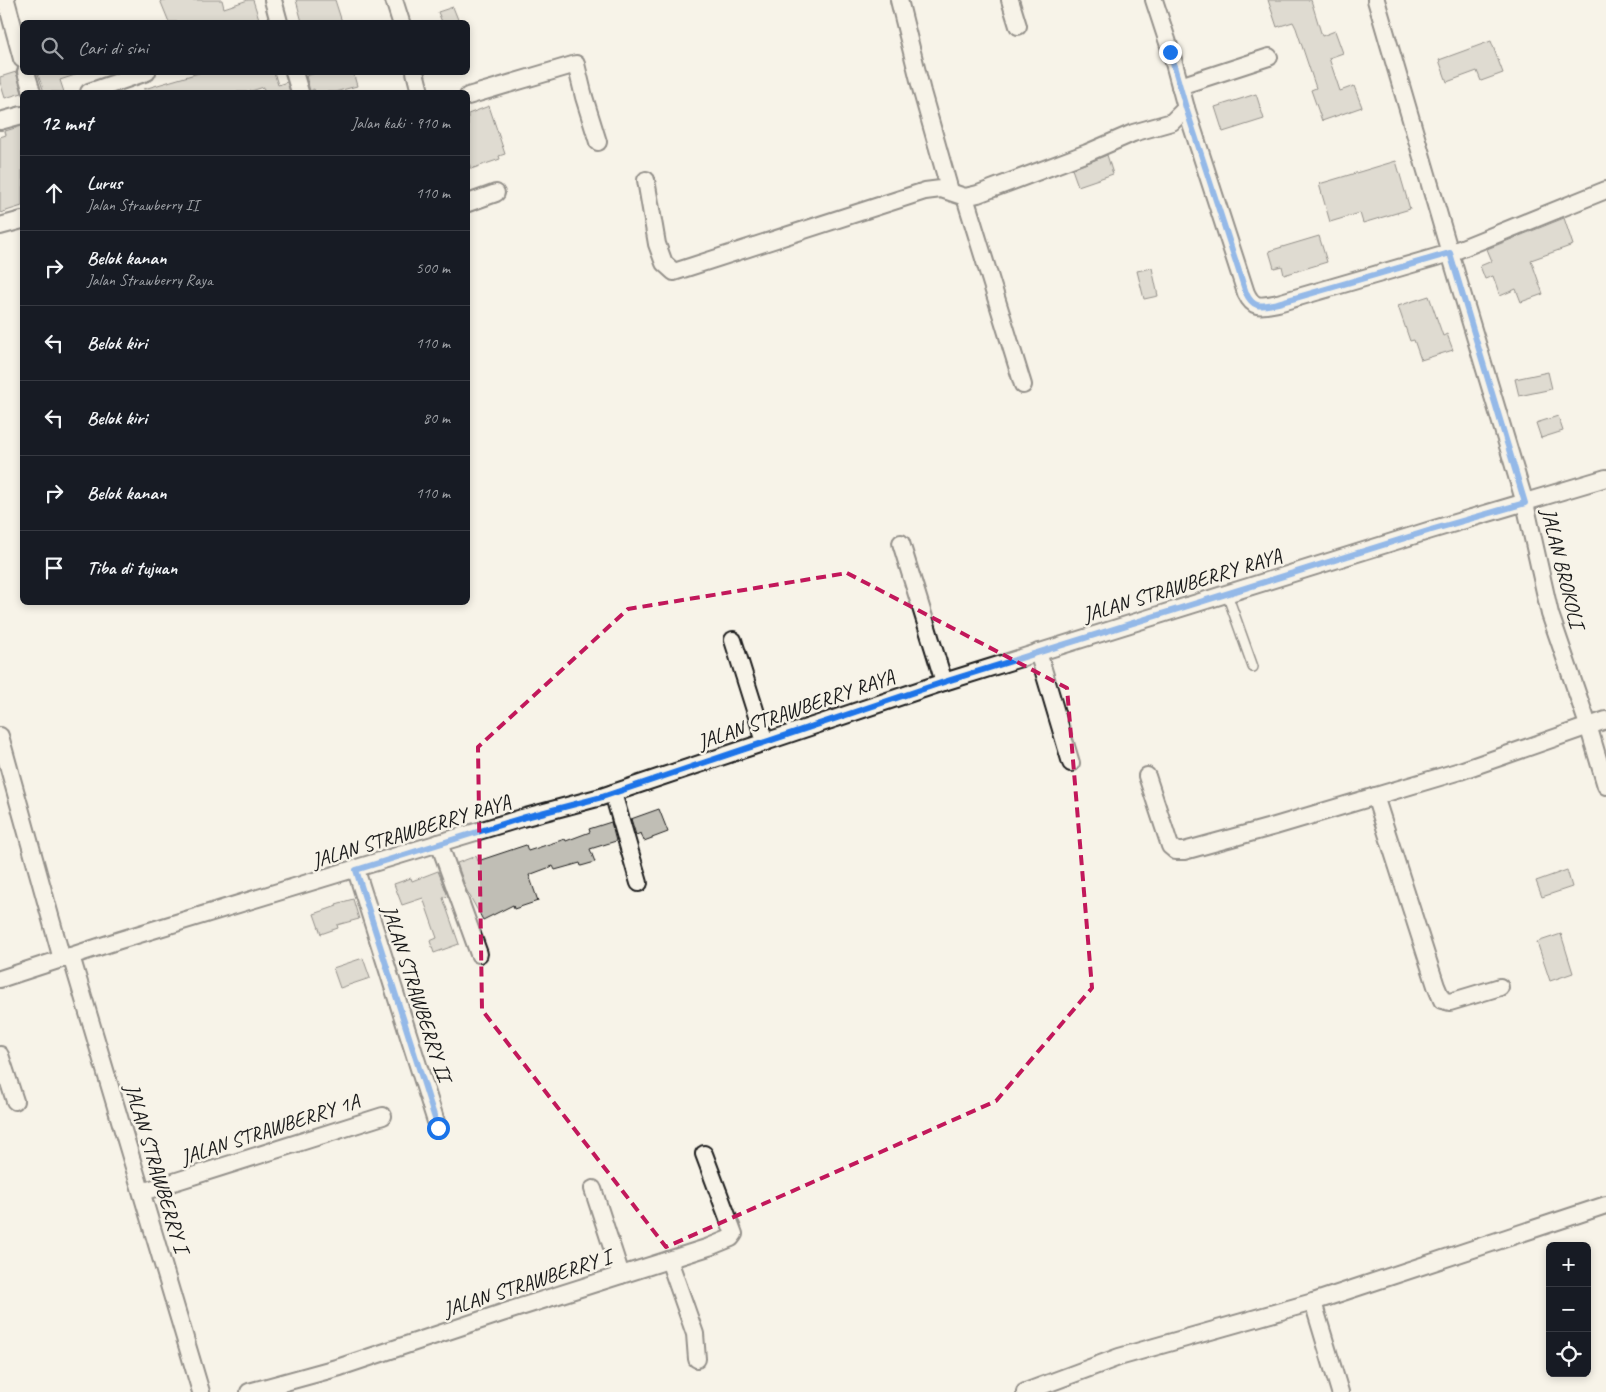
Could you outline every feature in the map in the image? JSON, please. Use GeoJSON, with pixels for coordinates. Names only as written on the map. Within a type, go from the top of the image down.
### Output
{"type":"FeatureCollection","features":[{"type":"Feature","properties":{"kind":"street"},"geometry":{"type":"LineString","coordinates":[[6,0],[20,51]]}},
{"type":"Feature","properties":{"kind":"street"},"geometry":{"type":"LineString","coordinates":[[273,0],[278,20]]}},
{"type":"Feature","properties":{"kind":"street"},"geometry":{"type":"LineString","coordinates":[[394,0],[400,20]]}},
{"type":"Feature","properties":{"kind":"street"},"geometry":{"type":"LineString","coordinates":[[899,0],[922,92],[1023,385]]}},
{"type":"Feature","properties":{"kind":"street"},"geometry":{"type":"LineString","coordinates":[[1010,0],[1018,26]]}},
{"type":"Feature","properties":{"kind":"street"},"geometry":{"type":"LineString","coordinates":[[1154,0],[1186,108],[1246,293],[1250,301],[1255,305],[1264,306],[1278,303],[1450,253],[1606,190]]}},
{"type":"Feature","properties":{"kind":"street","name":"JALAN BROKOLI"},"geometry":{"type":"LineString","coordinates":[[1376,0],[1525,503],[1550,614],[1588,725],[1606,786]]}},
{"type":"Feature","properties":{"kind":"street"},"geometry":{"type":"LineString","coordinates":[[1180,86],[1269,57]]}},
{"type":"Feature","properties":{"kind":"street"},"geometry":{"type":"LineString","coordinates":[[470,95],[576,64],[598,142]]}},
{"type":"Feature","properties":{"kind":"street"},"geometry":{"type":"LineString","coordinates":[[27,75],[31,90]]}},
{"type":"Feature","properties":{"kind":"street"},"geometry":{"type":"LineString","coordinates":[[95,90],[137,75]]}},
{"type":"Feature","properties":{"kind":"street"},"geometry":{"type":"LineString","coordinates":[[295,75],[299,90]]}},
{"type":"Feature","properties":{"kind":"street"},"geometry":{"type":"LineString","coordinates":[[416,75],[420,90]]}},
{"type":"Feature","properties":{"kind":"street"},"geometry":{"type":"LineString","coordinates":[[646,180],[657,244],[664,263],[674,272],[925,191],[941,189],[958,194],[978,194],[1133,133],[1172,122],[1186,108]]}},
{"type":"Feature","properties":{"kind":"street"},"geometry":{"type":"LineString","coordinates":[[0,121],[20,116]]}},
{"type":"Feature","properties":{"kind":"street"},"geometry":{"type":"LineString","coordinates":[[470,202],[496,193]]}},
{"type":"Feature","properties":{"kind":"street"},"geometry":{"type":"LineString","coordinates":[[0,226],[20,221]]}},
{"type":"Feature","properties":{"kind":"street","name":"JALAN STRAWBERRY RAYA"},"geometry":{"type":"LineString","coordinates":[[0,979],[66,957],[613,793],[1038,652],[1431,530],[1606,478]]}},
{"type":"Feature","properties":{"kind":"street"},"geometry":{"type":"LineString","coordinates":[[901,543],[944,682]]}},
{"type":"Feature","properties":{"kind":"street"},"geometry":{"type":"LineString","coordinates":[[733,640],[765,742]]}},
{"type":"Feature","properties":{"kind":"street"},"geometry":{"type":"LineString","coordinates":[[1038,652],[1071,763]]}},
{"type":"Feature","properties":{"kind":"street"},"geometry":{"type":"LineString","coordinates":[[1146,776],[1170,846],[1176,851],[1184,851],[1276,826],[1460,771],[1606,720]]}},
{"type":"Feature","properties":{"kind":"street","name":"JALAN STRAWBERRY I"},"geometry":{"type":"LineString","coordinates":[[0,736],[66,957],[142,1192],[201,1392]]}},
{"type":"Feature","properties":{"kind":"street"},"geometry":{"type":"LineString","coordinates":[[613,793],[639,883]]}},
{"type":"Feature","properties":{"kind":"street"},"geometry":{"type":"LineString","coordinates":[[1375,796],[1442,1000],[1450,1002],[1500,987]]}},
{"type":"Feature","properties":{"kind":"street"},"geometry":{"type":"LineString","coordinates":[[439,844],[478,954]]}},
{"type":"Feature","properties":{"kind":"street","name":"JALAN STRAWBERRY II"},"geometry":{"type":"LineString","coordinates":[[356,870],[438,1128]]}},
{"type":"Feature","properties":{"kind":"street"},"geometry":{"type":"LineString","coordinates":[[0,1055],[15,1101]]}},
{"type":"Feature","properties":{"kind":"street","name":"JALAN STRAWBERRY 1A"},"geometry":{"type":"LineString","coordinates":[[142,1192],[383,1116]]}},
{"type":"Feature","properties":{"kind":"street","name":"JALAN STRAWBERRY I"},"geometry":{"type":"LineString","coordinates":[[249,1392],[340,1367],[720,1244],[731,1238],[734,1234],[704,1154]]}},
{"type":"Feature","properties":{"kind":"street"},"geometry":{"type":"LineString","coordinates":[[593,1189],[621,1275]]}},
{"type":"Feature","properties":{"kind":"street"},"geometry":{"type":"LineString","coordinates":[[1025,1392],[1119,1357],[1313,1302],[1606,1205]]}},
{"type":"Feature","properties":{"kind":"street"},"geometry":{"type":"LineString","coordinates":[[669,1260],[695,1334],[697,1359]]}},
{"type":"Feature","properties":{"kind":"street"},"geometry":{"type":"LineString","coordinates":[[1313,1302],[1340,1392]]}},
{"type":"Feature","properties":{"kind":"lane"},"geometry":{"type":"LineString","coordinates":[[1227,594],[1253,667]]}},
{"type":"Feature","properties":{"kind":"highlighted area"},"geometry":{"type":"Polygon","coordinates":[[[847,573],[1067,688],[1092,988],[996,1101],[666,1247],[482,1010],[478,747],[628,609],[847,573]]]}},
{"type":"Feature","properties":{"kind":"building"},"geometry":{"type":"Polygon","coordinates":[[[160,0],[222,0],[224,8],[253,0],[259,20],[168,20],[160,0]]]}},
{"type":"Feature","properties":{"kind":"building"},"geometry":{"type":"Polygon","coordinates":[[[296,0],[335,0],[341,20],[301,20],[296,0]]]}},
{"type":"Feature","properties":{"kind":"building"},"geometry":{"type":"Polygon","coordinates":[[[1268,0],[1311,0],[1322,36],[1335,31],[1343,53],[1329,58],[1340,91],[1354,86],[1362,107],[1322,121],[1311,90],[1316,88],[1296,28],[1293,22],[1277,27],[1268,0]]]}},
{"type":"Feature","properties":{"kind":"building"},"geometry":{"type":"Polygon","coordinates":[[[453,7],[458,20],[441,20],[438,12],[453,7]]]}},
{"type":"Feature","properties":{"kind":"building"},"geometry":{"type":"Polygon","coordinates":[[[1491,41],[1503,73],[1481,81],[1477,71],[1447,82],[1439,60],[1491,41]]]}},
{"type":"Feature","properties":{"kind":"building"},"geometry":{"type":"Polygon","coordinates":[[[16,72],[21,90],[20,94],[5,98],[0,77],[16,72]]]}},
{"type":"Feature","properties":{"kind":"building"},"geometry":{"type":"Polygon","coordinates":[[[38,75],[75,75],[60,80],[63,90],[43,90],[38,75]]]}},
{"type":"Feature","properties":{"kind":"building"},"geometry":{"type":"Polygon","coordinates":[[[192,75],[275,75],[278,85],[287,82],[289,90],[263,90],[264,87],[254,90],[144,89],[192,75]]]}},
{"type":"Feature","properties":{"kind":"building"},"geometry":{"type":"Polygon","coordinates":[[[354,75],[357,86],[342,90],[310,90],[306,76],[354,75]]]}},
{"type":"Feature","properties":{"kind":"building"},"geometry":{"type":"Polygon","coordinates":[[[1256,94],[1264,119],[1223,132],[1215,107],[1256,94]]]}},
{"type":"Feature","properties":{"kind":"building"},"geometry":{"type":"Polygon","coordinates":[[[489,106],[505,154],[499,156],[500,159],[471,169],[470,166],[470,113],[489,106]]]}},
{"type":"Feature","properties":{"kind":"building"},"geometry":{"type":"Polygon","coordinates":[[[20,127],[20,207],[0,213],[0,137],[6,135],[5,131],[20,127]]]}},
{"type":"Feature","properties":{"kind":"building"},"geometry":{"type":"Polygon","coordinates":[[[1107,155],[1113,174],[1078,186],[1072,169],[1107,155]]]}},
{"type":"Feature","properties":{"kind":"building"},"geometry":{"type":"Polygon","coordinates":[[[1396,161],[1410,209],[1363,223],[1360,213],[1330,222],[1319,184],[1396,161]]]}},
{"type":"Feature","properties":{"kind":"building"},"geometry":{"type":"Polygon","coordinates":[[[1564,218],[1573,245],[1531,260],[1543,294],[1521,302],[1516,289],[1500,296],[1493,276],[1485,279],[1480,266],[1492,261],[1487,249],[1564,218]]]}},
{"type":"Feature","properties":{"kind":"building"},"geometry":{"type":"Polygon","coordinates":[[[1319,236],[1327,262],[1284,275],[1282,266],[1274,268],[1269,251],[1319,236]]]}},
{"type":"Feature","properties":{"kind":"building"},"geometry":{"type":"Polygon","coordinates":[[[1152,268],[1158,296],[1144,299],[1137,271],[1152,268]]]}},
{"type":"Feature","properties":{"kind":"building"},"geometry":{"type":"Polygon","coordinates":[[[1429,296],[1443,336],[1447,334],[1453,350],[1421,360],[1414,340],[1410,341],[1398,306],[1429,296]]]}},
{"type":"Feature","properties":{"kind":"building"},"geometry":{"type":"Polygon","coordinates":[[[1548,372],[1552,389],[1519,396],[1515,379],[1548,372]]]}},
{"type":"Feature","properties":{"kind":"building"},"geometry":{"type":"Polygon","coordinates":[[[1558,416],[1563,431],[1541,438],[1536,423],[1558,416]]]}},
{"type":"Feature","properties":{"kind":"building"},"geometry":{"type":"Polygon","coordinates":[[[659,809],[668,832],[644,841],[641,833],[636,835],[631,819],[659,809]]]}},
{"type":"Feature","properties":{"kind":"building"},"geometry":{"type":"Polygon","coordinates":[[[611,822],[616,841],[590,849],[595,862],[581,866],[580,863],[555,870],[553,866],[529,875],[538,901],[514,909],[513,905],[483,920],[466,889],[457,863],[476,856],[478,861],[526,845],[528,851],[565,839],[566,841],[590,832],[589,829],[611,822]]]}},
{"type":"Feature","properties":{"kind":"building"},"geometry":{"type":"Polygon","coordinates":[[[1567,870],[1572,887],[1542,897],[1536,881],[1567,870]]]}},
{"type":"Feature","properties":{"kind":"building"},"geometry":{"type":"Polygon","coordinates":[[[438,871],[448,896],[443,898],[459,944],[434,953],[430,941],[437,938],[423,898],[402,905],[394,884],[411,878],[412,881],[438,871]]]}},
{"type":"Feature","properties":{"kind":"building"},"geometry":{"type":"Polygon","coordinates":[[[353,899],[359,919],[337,925],[338,928],[321,934],[314,914],[353,899]]]}},
{"type":"Feature","properties":{"kind":"building"},"geometry":{"type":"Polygon","coordinates":[[[1561,934],[1573,973],[1550,981],[1537,942],[1561,934]]]}},
{"type":"Feature","properties":{"kind":"building"},"geometry":{"type":"Polygon","coordinates":[[[363,958],[370,978],[340,988],[333,968],[363,958]]]}},
{"type":"Feature","properties":{"kind":"route"},"geometry":{"type":"LineString","coordinates":[[438,1128],[356,870],[522,818],[602,797],[1038,652],[1431,530],[1525,503],[1450,253],[1278,303],[1264,306],[1255,305],[1250,301],[1246,293],[1186,108],[1170,52]]}}]}
